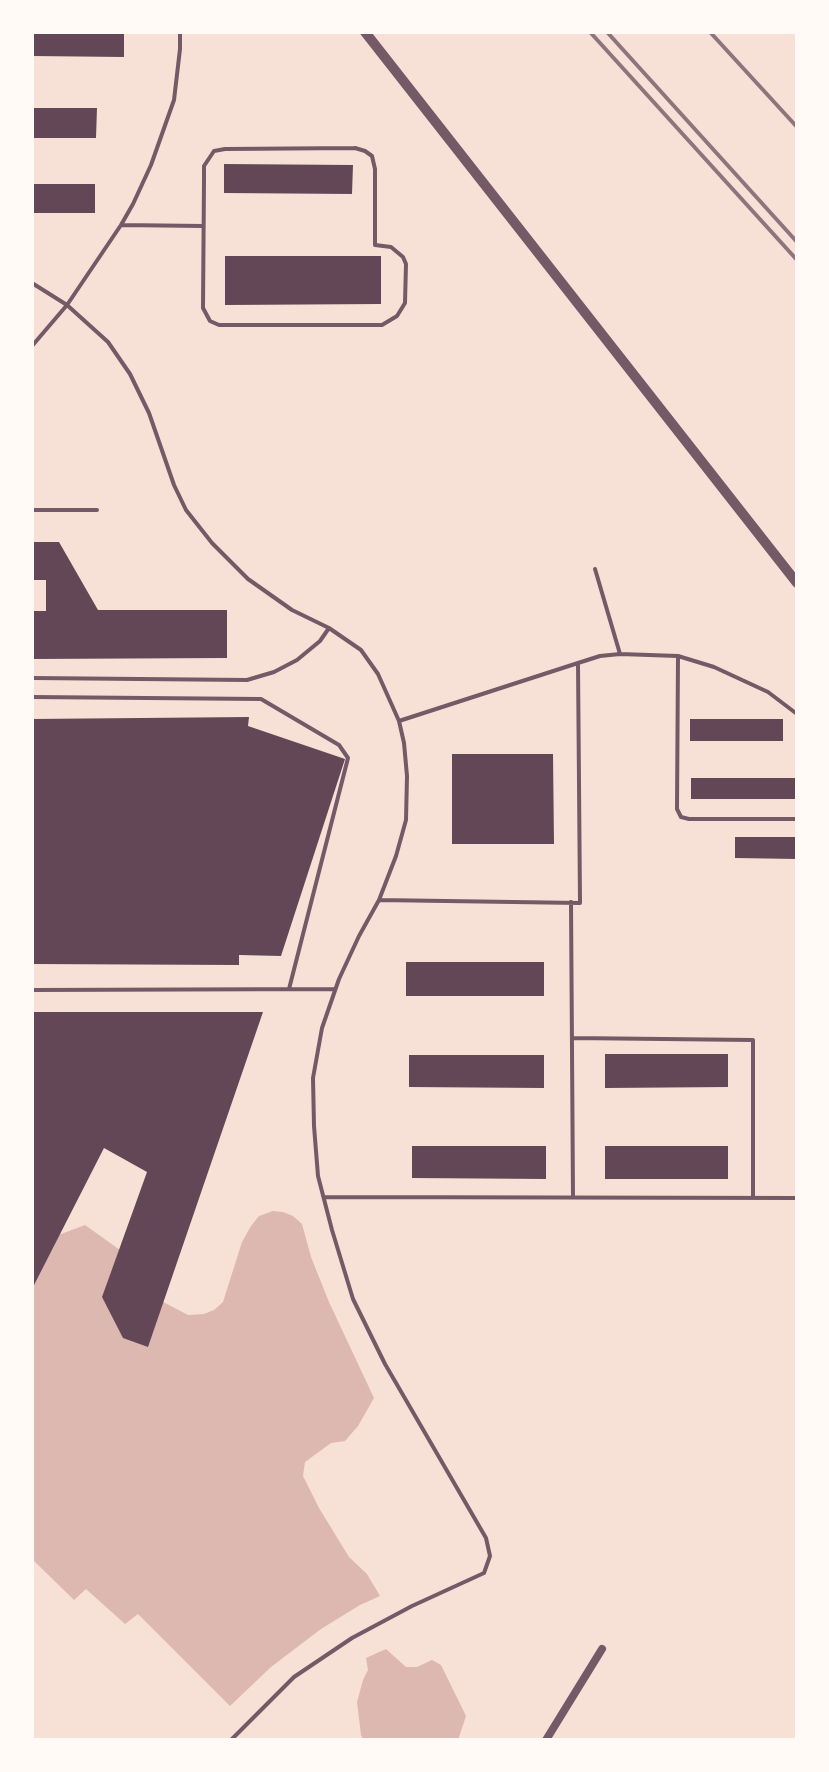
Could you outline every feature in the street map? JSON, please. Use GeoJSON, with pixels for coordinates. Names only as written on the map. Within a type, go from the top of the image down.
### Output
{"type":"FeatureCollection","features":[{"type":"Feature","properties":{"kind":"street"},"geometry":{"type":"LineString","coordinates":[[365,32],[797,583]]}},
{"type":"Feature","properties":{"kind":"street"},"geometry":{"type":"LineString","coordinates":[[546,1740],[602,1649]]}},
{"type":"Feature","properties":{"kind":"lane"},"geometry":{"type":"LineString","coordinates":[[32,346],[67,305],[133,204],[151,165],[174,100],[180,32]]}},
{"type":"Feature","properties":{"kind":"lane"},"geometry":{"type":"LineString","coordinates":[[355,148],[365,151],[372,156],[375,169],[375,245],[391,247],[403,257],[406,264],[405,303],[397,316],[382,325],[219,325],[210,321],[203,308],[203,226],[204,166],[214,151],[355,148]]}},
{"type":"Feature","properties":{"kind":"lane"},"geometry":{"type":"LineString","coordinates":[[121,225],[203,226]]}},
{"type":"Feature","properties":{"kind":"lane"},"geometry":{"type":"LineString","coordinates":[[32,283],[67,305],[108,342],[130,374],[149,413],[186,510],[212,543],[248,579],[292,610],[329,628],[361,650],[378,674],[399,721],[404,743],[406,820],[396,856],[379,900],[335,989],[322,1028],[313,1078],[318,1176],[353,1299],[385,1364],[486,1538],[490,1556],[484,1573],[352,1638],[294,1677],[231,1740]]}},
{"type":"Feature","properties":{"kind":"lane"},"geometry":{"type":"LineString","coordinates":[[32,510],[97,510]]}},
{"type":"Feature","properties":{"kind":"lane"},"geometry":{"type":"LineString","coordinates":[[595,569],[620,654]]}},
{"type":"Feature","properties":{"kind":"lane"},"geometry":{"type":"LineString","coordinates":[[32,678],[247,680],[274,672],[297,660],[320,641],[329,628]]}},
{"type":"Feature","properties":{"kind":"lane"},"geometry":{"type":"LineString","coordinates":[[399,721],[600,656],[620,654],[678,656],[714,667],[768,692],[797,714]]}},
{"type":"Feature","properties":{"kind":"lane"},"geometry":{"type":"LineString","coordinates":[[678,656],[677,809],[681,817],[797,819]]}},
{"type":"Feature","properties":{"kind":"lane"},"geometry":{"type":"LineString","coordinates":[[379,900],[580,903],[578,663]]}},
{"type":"Feature","properties":{"kind":"lane"},"geometry":{"type":"LineString","coordinates":[[32,697],[261,699],[339,745],[348,758],[289,989]]}},
{"type":"Feature","properties":{"kind":"lane"},"geometry":{"type":"LineString","coordinates":[[571,902],[573,1197]]}},
{"type":"Feature","properties":{"kind":"lane"},"geometry":{"type":"LineString","coordinates":[[32,990],[335,989]]}},
{"type":"Feature","properties":{"kind":"lane"},"geometry":{"type":"LineString","coordinates":[[572,1038],[753,1040],[753,1198]]}},
{"type":"Feature","properties":{"kind":"lane"},"geometry":{"type":"LineString","coordinates":[[324,1197],[797,1198]]}},
{"type":"Feature","properties":{"kind":"shaded area"},"geometry":{"type":"Polygon","coordinates":[[[273,1211],[293,1216],[302,1224],[329,1302],[374,1398],[345,1441],[331,1443],[305,1462],[303,1476],[349,1557],[367,1574],[380,1596],[321,1629],[271,1667],[230,1706],[138,1614],[125,1624],[86,1589],[74,1600],[32,1559],[32,1245],[85,1225],[134,1260],[129,1284],[188,1315],[204,1314],[223,1302],[242,1242],[251,1226],[259,1216],[273,1211]]]}},
{"type":"Feature","properties":{"kind":"shaded area"},"geometry":{"type":"Polygon","coordinates":[[[386,1649],[406,1667],[417,1667],[432,1660],[441,1665],[466,1716],[458,1740],[364,1740],[357,1702],[368,1670],[366,1658],[386,1649]]]}},
{"type":"Feature","properties":{"kind":"building"},"geometry":{"type":"Polygon","coordinates":[[[32,32],[124,32],[124,57],[32,56],[32,32]]]}},
{"type":"Feature","properties":{"kind":"building"},"geometry":{"type":"Polygon","coordinates":[[[32,108],[97,108],[96,138],[32,138],[32,108]]]}},
{"type":"Feature","properties":{"kind":"building"},"geometry":{"type":"Polygon","coordinates":[[[224,164],[353,165],[352,194],[224,193],[224,164]]]}},
{"type":"Feature","properties":{"kind":"building"},"geometry":{"type":"Polygon","coordinates":[[[32,184],[95,184],[95,213],[32,213],[32,184]]]}},
{"type":"Feature","properties":{"kind":"building"},"geometry":{"type":"Polygon","coordinates":[[[225,256],[381,256],[381,304],[225,305],[225,256]]]}},
{"type":"Feature","properties":{"kind":"building"},"geometry":{"type":"Polygon","coordinates":[[[32,542],[59,542],[98,610],[227,610],[227,658],[32,659],[32,611],[46,611],[46,580],[32,580],[32,542]]]}},
{"type":"Feature","properties":{"kind":"building"},"geometry":{"type":"Polygon","coordinates":[[[249,717],[248,726],[345,759],[281,956],[239,955],[239,965],[32,964],[32,719],[249,717]]]}},
{"type":"Feature","properties":{"kind":"building"},"geometry":{"type":"Polygon","coordinates":[[[690,719],[783,719],[783,741],[690,741],[690,719]]]}},
{"type":"Feature","properties":{"kind":"building"},"geometry":{"type":"Polygon","coordinates":[[[452,754],[553,754],[554,844],[452,844],[452,754]]]}},
{"type":"Feature","properties":{"kind":"building"},"geometry":{"type":"Polygon","coordinates":[[[691,778],[797,778],[797,799],[691,799],[691,778]]]}},
{"type":"Feature","properties":{"kind":"building"},"geometry":{"type":"Polygon","coordinates":[[[735,837],[797,837],[797,859],[735,858],[735,837]]]}},
{"type":"Feature","properties":{"kind":"building"},"geometry":{"type":"Polygon","coordinates":[[[406,962],[544,962],[544,996],[406,996],[406,962]]]}},
{"type":"Feature","properties":{"kind":"building"},"geometry":{"type":"Polygon","coordinates":[[[32,1012],[263,1012],[148,1347],[123,1338],[102,1297],[147,1172],[104,1148],[32,1289],[32,1012]]]}},
{"type":"Feature","properties":{"kind":"building"},"geometry":{"type":"Polygon","coordinates":[[[605,1054],[728,1054],[728,1087],[605,1088],[605,1054]]]}},
{"type":"Feature","properties":{"kind":"building"},"geometry":{"type":"Polygon","coordinates":[[[409,1055],[544,1055],[544,1088],[409,1087],[409,1055]]]}},
{"type":"Feature","properties":{"kind":"building"},"geometry":{"type":"Polygon","coordinates":[[[412,1146],[546,1146],[546,1179],[412,1178],[412,1146]]]}},
{"type":"Feature","properties":{"kind":"building"},"geometry":{"type":"Polygon","coordinates":[[[605,1146],[728,1146],[728,1179],[605,1179],[605,1146]]]}},
{"type":"Feature","properties":{"kind":"railway"},"geometry":{"type":"LineString","coordinates":[[590,32],[797,260]]}},
{"type":"Feature","properties":{"kind":"railway"},"geometry":{"type":"LineString","coordinates":[[607,32],[797,242]]}},
{"type":"Feature","properties":{"kind":"railway"},"geometry":{"type":"LineString","coordinates":[[710,32],[797,127]]}}]}
